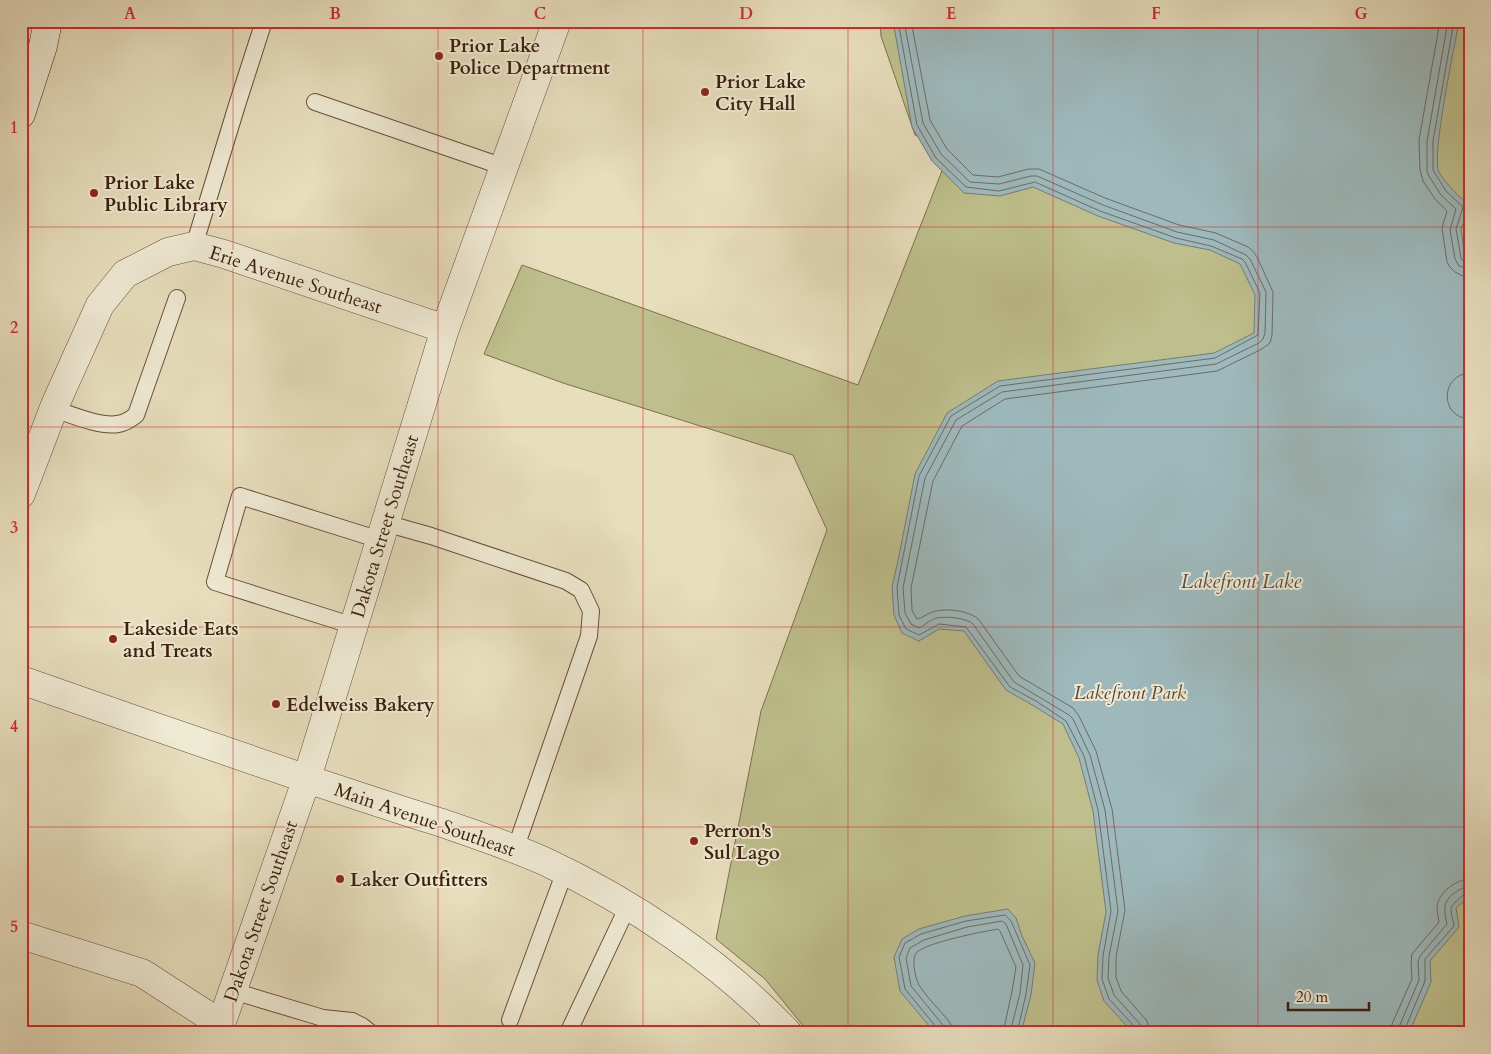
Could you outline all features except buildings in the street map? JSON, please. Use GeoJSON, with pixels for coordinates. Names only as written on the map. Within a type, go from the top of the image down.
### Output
{"type":"FeatureCollection","features":[{"type":"Feature","properties":{"kind":"street"},"geometry":{"type":"LineString","coordinates":[[21,114],[43,46],[48,21]]}},
{"type":"Feature","properties":{"kind":"street","name":"Dakota Street Southeast"},"geometry":{"type":"LineString","coordinates":[[219,1029],[307,778],[445,330],[557,21]]}},
{"type":"Feature","properties":{"kind":"street","name":"Erie Avenue Southeast"},"geometry":{"type":"LineString","coordinates":[[21,494],[54,409],[100,305],[125,274],[168,252],[194,246],[224,254],[445,330]]}},
{"type":"Feature","properties":{"kind":"street","name":"Main Avenue Southeast"},"geometry":{"type":"LineString","coordinates":[[21,680],[478,835],[542,860],[596,887],[650,919],[701,956],[766,1010],[788,1033]]}},
{"type":"Feature","properties":{"kind":"street"},"geometry":{"type":"LineString","coordinates":[[21,935],[142,973],[219,1029]]}},
{"type":"Feature","properties":{"kind":"lane"},"geometry":{"type":"LineString","coordinates":[[194,246],[264,21]]}},
{"type":"Feature","properties":{"kind":"lane"},"geometry":{"type":"LineString","coordinates":[[315,102],[504,167]]}},
{"type":"Feature","properties":{"kind":"lane"},"geometry":{"type":"LineString","coordinates":[[54,409],[111,425],[121,424],[136,415],[177,298]]}},
{"type":"Feature","properties":{"kind":"lane"},"geometry":{"type":"LineString","coordinates":[[354,626],[215,582],[240,496],[382,531],[430,536],[566,581],[581,590],[590,611],[589,636],[515,850]]}},
{"type":"Feature","properties":{"kind":"lane"},"geometry":{"type":"LineString","coordinates":[[510,1020],[565,872]]}},
{"type":"Feature","properties":{"kind":"lane"},"geometry":{"type":"LineString","coordinates":[[568,1033],[628,906]]}},
{"type":"Feature","properties":{"kind":"lane"},"geometry":{"type":"LineString","coordinates":[[233,990],[323,1018],[352,1021],[371,1033]]}},
{"type":"Feature","properties":{"kind":"green space","name":"Lakefront Lake"},"geometry":{"type":"Polygon","coordinates":[[[880,21],[1470,21],[1470,1033],[809,1033],[765,979],[716,939],[761,711],[827,530],[793,455],[563,383],[484,354],[522,265],[858,385],[949,153],[915,135],[881,36],[880,21]]]}},
{"type":"Feature","properties":{"kind":"water","name":"Lakefront Lake"},"geometry":{"type":"Polygon","coordinates":[[[893,21],[1459,21],[1441,123],[1437,162],[1442,177],[1470,206],[1461,229],[1465,257],[1470,258],[1470,386],[1465,397],[1470,403],[1470,896],[1456,908],[1459,927],[1430,961],[1431,982],[1409,1033],[1133,1033],[1104,1001],[1097,980],[1098,955],[1106,912],[1093,811],[1079,758],[1063,724],[1006,690],[964,631],[939,629],[919,641],[902,633],[894,615],[892,587],[915,474],[947,413],[998,381],[1214,353],[1254,333],[1255,295],[1240,264],[1210,250],[1174,243],[1098,216],[1033,187],[1000,196],[964,193],[932,161],[912,127],[893,21]]]}},
{"type":"Feature","properties":{"kind":"water"},"geometry":{"type":"Polygon","coordinates":[[[1008,909],[1016,918],[1035,963],[1031,995],[1021,1033],[935,1033],[900,991],[894,957],[902,939],[919,929],[965,916],[1008,909]]]}},
{"type":"Feature","properties":{"kind":"place","name":"Prior Lake Police Department"},"geometry":{"type":"Point","coordinates":[439,56]}},
{"type":"Feature","properties":{"kind":"place","name":"Prior Lake City Hall"},"geometry":{"type":"Point","coordinates":[705,92]}},
{"type":"Feature","properties":{"kind":"place","name":"Prior Lake Public Library"},"geometry":{"type":"Point","coordinates":[94,193]}},
{"type":"Feature","properties":{"kind":"place","name":"Lakeside Eats and Treats"},"geometry":{"type":"Point","coordinates":[113,639]}},
{"type":"Feature","properties":{"kind":"place","name":"Edelweiss Bakery"},"geometry":{"type":"Point","coordinates":[276,704]}},
{"type":"Feature","properties":{"kind":"place","name":"Perron's Sul Lago"},"geometry":{"type":"Point","coordinates":[694,841]}},
{"type":"Feature","properties":{"kind":"place","name":"Laker Outfitters"},"geometry":{"type":"Point","coordinates":[340,879]}},
{"type":"Feature","properties":{"kind":"park label","name":"Lakefront Park"},"geometry":{"type":"Point","coordinates":[1130,692]}}]}
